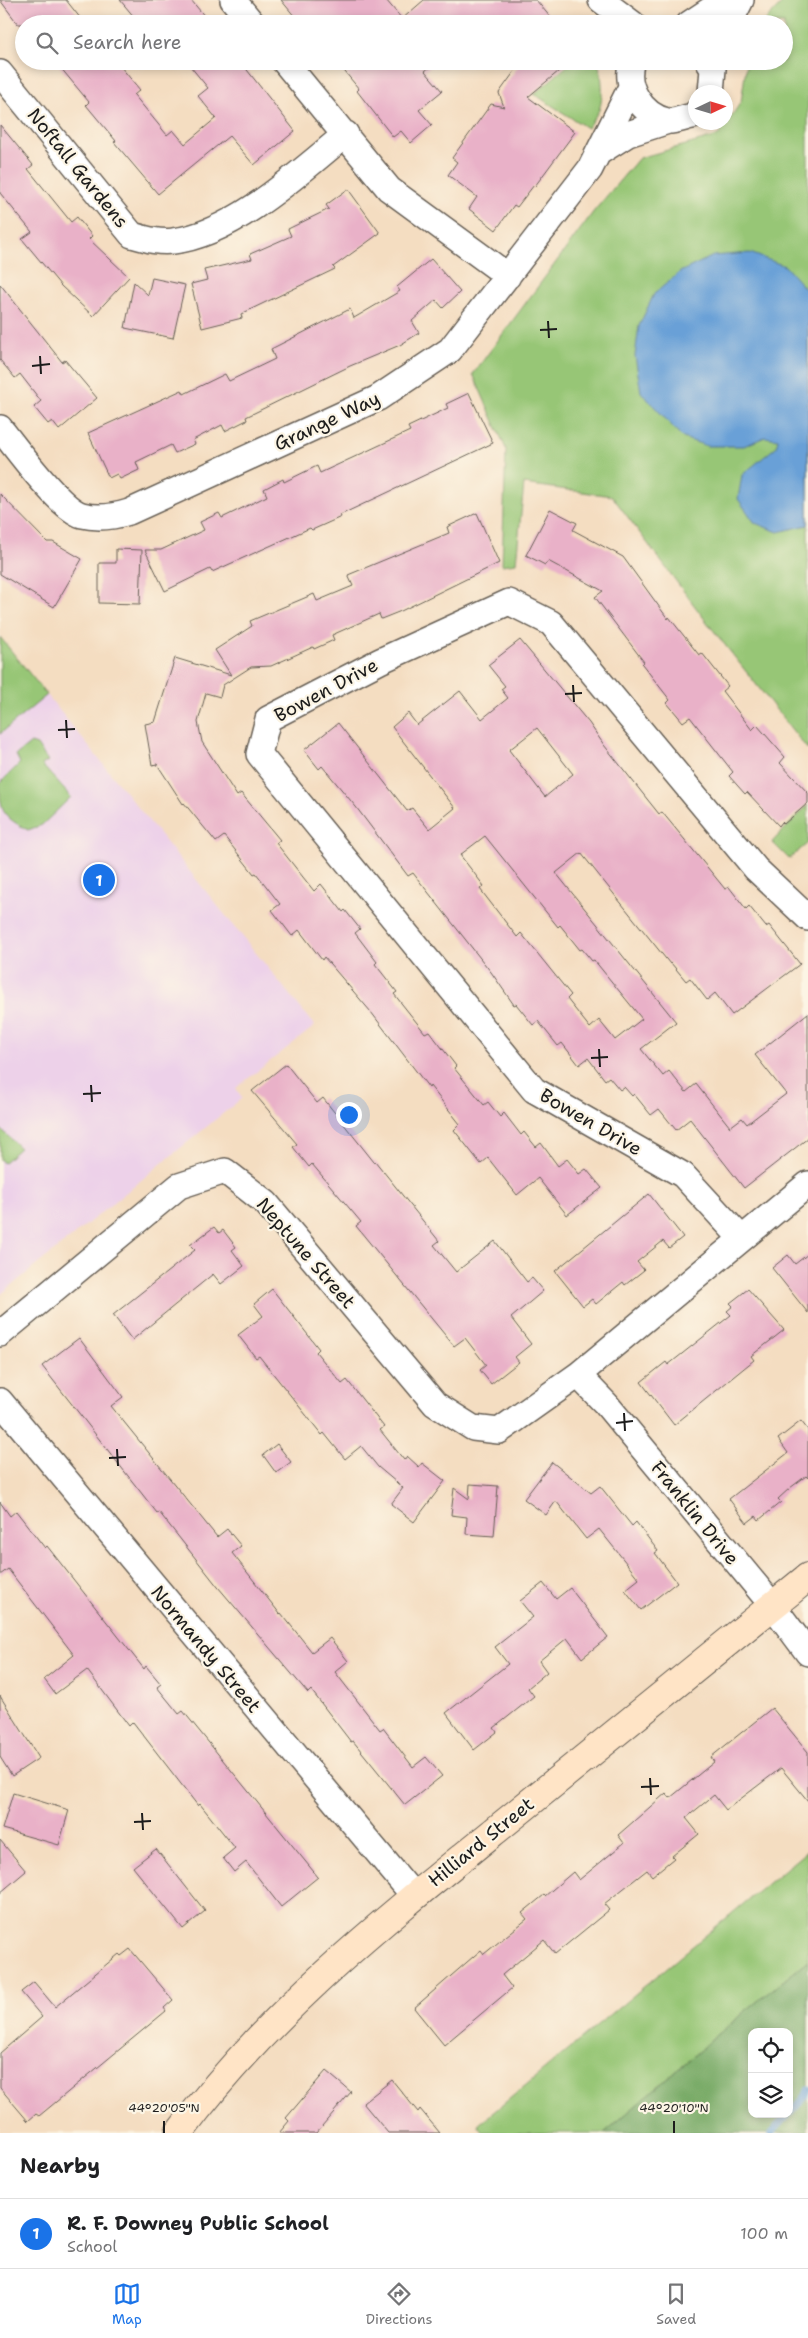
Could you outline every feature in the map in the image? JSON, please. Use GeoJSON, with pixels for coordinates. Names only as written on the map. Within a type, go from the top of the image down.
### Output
{"type":"FeatureCollection","features":[{"type":"Feature","properties":{"kind":"street"},"geometry":{"type":"LineString","coordinates":[[233,0],[246,15]]}},
{"type":"Feature","properties":{"kind":"street"},"geometry":{"type":"LineString","coordinates":[[589,0],[597,15]]}},
{"type":"Feature","properties":{"kind":"street"},"geometry":{"type":"LineString","coordinates":[[601,0],[621,15]]}},
{"type":"Feature","properties":{"kind":"street"},"geometry":{"type":"LineString","coordinates":[[703,15],[726,0]]}},
{"type":"Feature","properties":{"kind":"street"},"geometry":{"type":"LineString","coordinates":[[733,15],[741,0]]}},
{"type":"Feature","properties":{"kind":"street"},"geometry":{"type":"LineString","coordinates":[[292,70],[389,188],[508,276]]}},
{"type":"Feature","properties":{"kind":"street"},"geometry":{"type":"LineString","coordinates":[[629,70],[644,110],[668,121]]}},
{"type":"Feature","properties":{"kind":"street","name":"Grange Way"},"geometry":{"type":"LineString","coordinates":[[0,428],[60,501],[81,515],[97,518],[128,512],[378,398],[450,350],[590,169],[629,70]]}},
{"type":"Feature","properties":{"kind":"street","name":"Noftall Gardens"},"geometry":{"type":"LineString","coordinates":[[0,73],[132,235],[153,241],[172,242],[195,237],[231,220],[281,188],[346,134]]}},
{"type":"Feature","properties":{"kind":"street","name":"Grange Way"},"geometry":{"type":"LineString","coordinates":[[596,155],[628,134],[668,121],[688,117]]}},
{"type":"Feature","properties":{"kind":"street","name":"Bowen Drive"},"geometry":{"type":"LineString","coordinates":[[741,1238],[683,1175],[534,1090],[259,754],[268,719],[380,661],[508,602],[551,623],[756,869],[808,918]]}},
{"type":"Feature","properties":{"kind":"street","name":"Neptune Street"},"geometry":{"type":"LineString","coordinates":[[0,1334],[179,1186],[225,1171],[266,1203],[435,1404],[473,1428],[499,1431],[578,1375]]}},
{"type":"Feature","properties":{"kind":"street"},"geometry":{"type":"LineString","coordinates":[[578,1375],[808,1184]]}},
{"type":"Feature","properties":{"kind":"street","name":"Franklin Drive"},"geometry":{"type":"LineString","coordinates":[[578,1375],[606,1404],[773,1606],[808,1653]]}},
{"type":"Feature","properties":{"kind":"street","name":"Normandy Street"},"geometry":{"type":"LineString","coordinates":[[0,1401],[414,1896]]}},
{"type":"Feature","properties":{"kind":"street","name":"Hilliard Street"},"geometry":{"type":"LineString","coordinates":[[179,2133],[206,2095],[313,1983],[414,1896],[808,1577]]}},
{"type":"Feature","properties":{"kind":"shaded area"},"geometry":{"type":"Polygon","coordinates":[[[47,695],[315,1026],[236,1088],[242,1098],[0,1295],[0,734],[47,695]]]}},
{"type":"Feature","properties":{"kind":"green space"},"geometry":{"type":"Polygon","coordinates":[[[785,0],[808,0],[808,750],[706,621],[612,496],[524,484],[516,563],[502,565],[506,449],[473,374],[594,211],[639,158],[718,136],[722,130],[733,130],[733,114],[741,102],[746,70],[793,70],[793,15],[771,15],[785,0]]]}},
{"type":"Feature","properties":{"kind":"green space"},"geometry":{"type":"Polygon","coordinates":[[[562,70],[600,70],[601,72],[601,105],[587,128],[534,94],[562,70]]]}},
{"type":"Feature","properties":{"kind":"green space"},"geometry":{"type":"Polygon","coordinates":[[[0,637],[47,695],[0,734],[0,637]]]}},
{"type":"Feature","properties":{"kind":"green space"},"geometry":{"type":"Polygon","coordinates":[[[31,743],[37,745],[48,761],[42,765],[71,797],[42,825],[28,830],[13,821],[4,812],[0,783],[20,763],[16,755],[31,743]]]}},
{"type":"Feature","properties":{"kind":"green space"},"geometry":{"type":"Polygon","coordinates":[[[808,805],[808,843],[789,859],[772,842],[808,805]]]}},
{"type":"Feature","properties":{"kind":"green space"},"geometry":{"type":"Polygon","coordinates":[[[0,1128],[20,1148],[3,1163],[0,1159],[0,1128]]]}},
{"type":"Feature","properties":{"kind":"green space"},"geometry":{"type":"Polygon","coordinates":[[[808,1850],[808,1961],[744,2012],[604,2133],[484,2133],[478,2125],[808,1850]]]}},
{"type":"Feature","properties":{"kind":"green space"},"geometry":{"type":"Polygon","coordinates":[[[808,1961],[808,2133],[604,2133],[744,2012],[808,1961]]]}},
{"type":"Feature","properties":{"kind":"water"},"geometry":{"type":"Polygon","coordinates":[[[750,253],[785,266],[808,292],[808,525],[778,532],[755,523],[738,499],[742,475],[776,447],[778,439],[765,437],[744,446],[707,446],[683,438],[641,392],[635,356],[639,326],[654,294],[680,272],[713,256],[750,253]]]}},
{"type":"Feature","properties":{"kind":"building"},"geometry":{"type":"Polygon","coordinates":[[[0,0],[66,0],[78,15],[15,15],[15,20],[0,0]]]}},
{"type":"Feature","properties":{"kind":"building"},"geometry":{"type":"Polygon","coordinates":[[[120,0],[191,0],[204,15],[132,15],[120,0]]]}},
{"type":"Feature","properties":{"kind":"building"},"geometry":{"type":"Polygon","coordinates":[[[281,0],[386,0],[399,15],[294,15],[281,0]]]}},
{"type":"Feature","properties":{"kind":"building"},"geometry":{"type":"Polygon","coordinates":[[[424,0],[536,0],[548,15],[407,15],[424,0]]]}},
{"type":"Feature","properties":{"kind":"building"},"geometry":{"type":"Polygon","coordinates":[[[62,70],[123,70],[140,90],[134,95],[167,135],[173,130],[185,144],[216,118],[198,96],[208,88],[193,70],[247,70],[295,131],[254,165],[229,136],[158,194],[114,142],[116,141],[86,105],[89,102],[62,70]]]}},
{"type":"Feature","properties":{"kind":"building"},"geometry":{"type":"Polygon","coordinates":[[[343,70],[426,70],[425,71],[442,91],[419,110],[432,125],[411,143],[401,131],[393,137],[357,91],[359,89],[343,70]]]}},
{"type":"Feature","properties":{"kind":"building"},"geometry":{"type":"Polygon","coordinates":[[[516,70],[560,70],[528,97],[575,132],[535,186],[517,207],[514,205],[496,230],[469,209],[477,197],[448,175],[457,162],[452,158],[491,104],[504,107],[499,93],[516,70]]]}},
{"type":"Feature","properties":{"kind":"building"},"geometry":{"type":"Polygon","coordinates":[[[0,125],[33,165],[28,169],[71,222],[77,217],[92,236],[89,239],[129,277],[93,316],[61,286],[22,239],[32,232],[0,193],[0,125]]]}},
{"type":"Feature","properties":{"kind":"building"},"geometry":{"type":"Polygon","coordinates":[[[348,189],[380,233],[333,267],[335,269],[241,314],[242,318],[202,328],[191,284],[207,280],[204,270],[252,259],[250,254],[291,236],[288,229],[329,209],[326,205],[348,189]]]}},
{"type":"Feature","properties":{"kind":"building"},"geometry":{"type":"Polygon","coordinates":[[[431,259],[460,292],[443,308],[436,300],[412,321],[419,333],[400,345],[350,366],[246,417],[247,420],[225,431],[222,425],[193,440],[195,444],[175,453],[171,445],[136,462],[139,470],[120,479],[117,474],[109,478],[88,433],[182,390],[184,394],[225,374],[229,381],[275,359],[271,349],[350,309],[354,318],[400,291],[397,287],[431,259]]]}},
{"type":"Feature","properties":{"kind":"building"},"geometry":{"type":"Polygon","coordinates":[[[152,278],[185,285],[173,338],[125,328],[134,282],[148,295],[152,278]]]}},
{"type":"Feature","properties":{"kind":"building"},"geometry":{"type":"Polygon","coordinates":[[[0,284],[62,362],[65,360],[97,398],[59,430],[52,421],[48,424],[34,407],[41,401],[20,374],[15,378],[0,360],[0,284]]]}},
{"type":"Feature","properties":{"kind":"building"},"geometry":{"type":"Polygon","coordinates":[[[469,393],[493,443],[340,515],[341,517],[312,530],[310,528],[212,572],[210,569],[165,591],[145,550],[161,550],[204,530],[200,522],[219,513],[222,518],[267,496],[264,489],[283,479],[284,482],[317,466],[320,473],[410,431],[408,427],[448,408],[446,404],[469,393]]]}},
{"type":"Feature","properties":{"kind":"building"},"geometry":{"type":"Polygon","coordinates":[[[0,494],[47,542],[53,542],[82,559],[54,607],[0,574],[0,494]]]}},
{"type":"Feature","properties":{"kind":"building"},"geometry":{"type":"Polygon","coordinates":[[[550,509],[577,523],[573,530],[623,557],[668,619],[669,617],[699,655],[702,653],[728,686],[722,691],[752,730],[757,725],[785,757],[780,763],[808,793],[808,803],[784,824],[782,822],[779,826],[747,792],[745,794],[729,776],[733,772],[690,717],[683,722],[667,703],[670,700],[595,597],[603,591],[548,561],[545,565],[526,555],[550,509]]]}},
{"type":"Feature","properties":{"kind":"building"},"geometry":{"type":"Polygon","coordinates":[[[477,513],[499,563],[401,611],[381,619],[379,614],[332,635],[334,640],[314,649],[313,647],[271,666],[251,667],[223,685],[220,697],[206,693],[198,722],[202,742],[237,796],[241,793],[280,840],[276,843],[314,891],[321,884],[343,912],[345,910],[360,929],[355,933],[377,962],[375,964],[397,992],[394,994],[425,1033],[429,1031],[456,1066],[454,1068],[484,1105],[488,1102],[500,1117],[504,1113],[521,1135],[524,1132],[536,1147],[541,1143],[558,1166],[567,1159],[579,1174],[586,1169],[602,1188],[567,1215],[538,1178],[517,1195],[488,1158],[481,1164],[454,1130],[460,1124],[430,1086],[429,1088],[371,1012],[324,957],[322,960],[299,930],[292,936],[272,910],[280,904],[256,873],[254,874],[224,836],[216,842],[183,804],[157,764],[152,765],[145,724],[155,722],[175,658],[231,675],[215,650],[252,626],[250,621],[314,594],[317,601],[353,586],[348,575],[449,533],[447,527],[477,513]]]}},
{"type":"Feature","properties":{"kind":"building"},"geometry":{"type":"Polygon","coordinates":[[[116,549],[142,550],[140,604],[99,603],[99,563],[116,563],[116,549]]]}},
{"type":"Feature","properties":{"kind":"building"},"geometry":{"type":"Polygon","coordinates":[[[520,640],[589,723],[604,745],[659,814],[662,812],[725,889],[729,887],[746,909],[749,906],[766,927],[769,925],[800,964],[732,1015],[715,993],[707,1000],[690,978],[686,981],[670,964],[581,853],[556,873],[676,1022],[641,1049],[663,1076],[669,1071],[686,1092],[696,1084],[730,1127],[742,1118],[747,1124],[786,1094],[755,1055],[808,1013],[808,1138],[744,1188],[690,1119],[676,1130],[659,1109],[651,1115],[634,1094],[632,1096],[624,1087],[620,1090],[609,1077],[605,1080],[588,1058],[579,1065],[562,1043],[558,1046],[538,1021],[533,1025],[516,1004],[514,1005],[491,972],[413,873],[408,876],[356,807],[322,766],[319,769],[304,750],[338,723],[407,811],[412,808],[429,829],[455,808],[392,727],[408,713],[417,725],[460,691],[482,719],[508,698],[501,689],[505,686],[488,665],[520,640]],[[537,728],[509,750],[545,797],[573,774],[537,728]],[[485,836],[460,855],[484,886],[480,889],[517,937],[521,933],[571,995],[567,999],[590,1028],[599,1020],[615,1040],[642,1019],[594,960],[592,961],[582,949],[580,950],[560,925],[558,927],[485,836]]]}},
{"type":"Feature","properties":{"kind":"building"},"geometry":{"type":"Polygon","coordinates":[[[286,1064],[317,1103],[323,1098],[375,1161],[439,1241],[434,1245],[456,1272],[495,1241],[527,1282],[532,1278],[543,1291],[511,1318],[531,1344],[515,1357],[519,1362],[491,1384],[480,1370],[486,1365],[465,1338],[454,1346],[356,1226],[361,1222],[312,1164],[309,1167],[293,1147],[297,1144],[252,1091],[286,1064]]]}},
{"type":"Feature","properties":{"kind":"building"},"geometry":{"type":"Polygon","coordinates":[[[649,1194],[683,1237],[669,1248],[663,1241],[637,1262],[644,1270],[625,1285],[623,1282],[596,1304],[592,1299],[583,1306],[555,1271],[649,1194]]]}},
{"type":"Feature","properties":{"kind":"building"},"geometry":{"type":"Polygon","coordinates":[[[214,1227],[219,1233],[223,1230],[236,1247],[232,1250],[244,1266],[221,1284],[213,1274],[132,1340],[113,1315],[195,1250],[190,1245],[214,1227]]]}},
{"type":"Feature","properties":{"kind":"building"},"geometry":{"type":"Polygon","coordinates":[[[808,1254],[808,1313],[772,1268],[788,1255],[795,1264],[808,1254]]]}},
{"type":"Feature","properties":{"kind":"building"},"geometry":{"type":"Polygon","coordinates":[[[272,1289],[319,1349],[316,1352],[342,1384],[347,1380],[384,1427],[380,1430],[404,1460],[407,1456],[419,1467],[422,1463],[445,1481],[414,1522],[391,1504],[403,1488],[378,1467],[361,1446],[345,1459],[324,1433],[322,1435],[259,1356],[256,1358],[238,1335],[263,1316],[254,1304],[272,1289]]]}},
{"type":"Feature","properties":{"kind":"building"},"geometry":{"type":"Polygon","coordinates":[[[748,1289],[784,1330],[751,1356],[754,1360],[674,1425],[641,1382],[666,1362],[668,1365],[731,1315],[727,1311],[733,1306],[730,1303],[748,1289]]]}},
{"type":"Feature","properties":{"kind":"building"},"geometry":{"type":"Polygon","coordinates":[[[79,1338],[123,1397],[111,1406],[217,1537],[227,1529],[241,1546],[232,1553],[280,1614],[312,1652],[330,1638],[348,1661],[335,1672],[380,1730],[383,1728],[413,1767],[426,1757],[442,1776],[405,1805],[353,1741],[351,1742],[311,1690],[308,1693],[218,1587],[159,1512],[157,1513],[42,1366],[79,1338]]]}},
{"type":"Feature","properties":{"kind":"building"},"geometry":{"type":"Polygon","coordinates":[[[801,1421],[808,1430],[808,1478],[806,1476],[790,1488],[778,1499],[781,1502],[759,1520],[756,1516],[747,1523],[729,1499],[788,1453],[778,1439],[801,1421]]]}},
{"type":"Feature","properties":{"kind":"building"},"geometry":{"type":"Polygon","coordinates":[[[277,1444],[291,1462],[276,1473],[263,1455],[277,1444]]]}},
{"type":"Feature","properties":{"kind":"building"},"geometry":{"type":"Polygon","coordinates":[[[552,1462],[591,1493],[600,1486],[632,1526],[636,1522],[658,1551],[655,1553],[677,1582],[641,1610],[625,1590],[639,1579],[599,1529],[586,1539],[556,1501],[546,1515],[524,1499],[552,1462]]]}},
{"type":"Feature","properties":{"kind":"building"},"geometry":{"type":"Polygon","coordinates":[[[470,1484],[498,1486],[494,1536],[466,1534],[467,1517],[451,1515],[454,1488],[469,1499],[470,1484]]]}},
{"type":"Feature","properties":{"kind":"building"},"geometry":{"type":"Polygon","coordinates":[[[0,1502],[10,1516],[16,1511],[45,1548],[47,1546],[144,1669],[146,1666],[161,1684],[157,1687],[179,1714],[183,1711],[318,1877],[281,1907],[246,1862],[234,1872],[223,1858],[235,1848],[200,1804],[198,1806],[133,1722],[129,1726],[87,1670],[55,1694],[44,1679],[74,1655],[8,1569],[0,1575],[0,1502]]]}},
{"type":"Feature","properties":{"kind":"building"},"geometry":{"type":"Polygon","coordinates":[[[543,1583],[556,1599],[570,1588],[608,1637],[582,1658],[567,1638],[539,1661],[547,1672],[528,1688],[534,1696],[494,1728],[497,1732],[474,1750],[446,1713],[508,1664],[495,1647],[533,1617],[520,1601],[543,1583]]]}},
{"type":"Feature","properties":{"kind":"building"},"geometry":{"type":"Polygon","coordinates":[[[0,1696],[39,1758],[12,1776],[0,1757],[0,1696]]]}},
{"type":"Feature","properties":{"kind":"building"},"geometry":{"type":"Polygon","coordinates":[[[772,1708],[808,1752],[808,1801],[781,1768],[726,1810],[714,1795],[686,1818],[699,1834],[672,1856],[674,1858],[652,1876],[647,1870],[604,1904],[609,1910],[555,1954],[544,1940],[502,1975],[512,1988],[444,2045],[414,2008],[481,1950],[484,1954],[527,1919],[522,1913],[573,1872],[579,1880],[624,1843],[618,1835],[666,1793],[670,1798],[714,1762],[711,1757],[772,1708]]]}},
{"type":"Feature","properties":{"kind":"building"},"geometry":{"type":"Polygon","coordinates":[[[13,1793],[69,1810],[59,1845],[2,1829],[13,1793]]]}},
{"type":"Feature","properties":{"kind":"building"},"geometry":{"type":"Polygon","coordinates":[[[0,1840],[26,1871],[0,1893],[0,1840]]]}},
{"type":"Feature","properties":{"kind":"building"},"geometry":{"type":"Polygon","coordinates":[[[156,1849],[205,1911],[183,1929],[133,1867],[156,1849]]]}},
{"type":"Feature","properties":{"kind":"building"},"geometry":{"type":"Polygon","coordinates":[[[130,1949],[173,2000],[164,2008],[166,2011],[39,2116],[36,2114],[28,2121],[0,2088],[0,2053],[42,2017],[21,1992],[34,1982],[55,2007],[119,1954],[121,1956],[130,1949]]]}},
{"type":"Feature","properties":{"kind":"building"},"geometry":{"type":"Polygon","coordinates":[[[326,2071],[351,2092],[316,2133],[279,2133],[289,2121],[286,2118],[326,2071]]]}},
{"type":"Feature","properties":{"kind":"building"},"geometry":{"type":"Polygon","coordinates":[[[392,2080],[418,2112],[420,2109],[440,2133],[388,2133],[363,2103],[392,2080]]]}},
{"type":"Feature","properties":{"kind":"waterway"},"geometry":{"type":"LineString","coordinates":[[772,2133],[806,2096],[808,2090]]}},
{"type":"Feature","properties":{"kind":"place","name":"R. F. Downey Public School"},"geometry":{"type":"Point","coordinates":[99,880]}}]}
